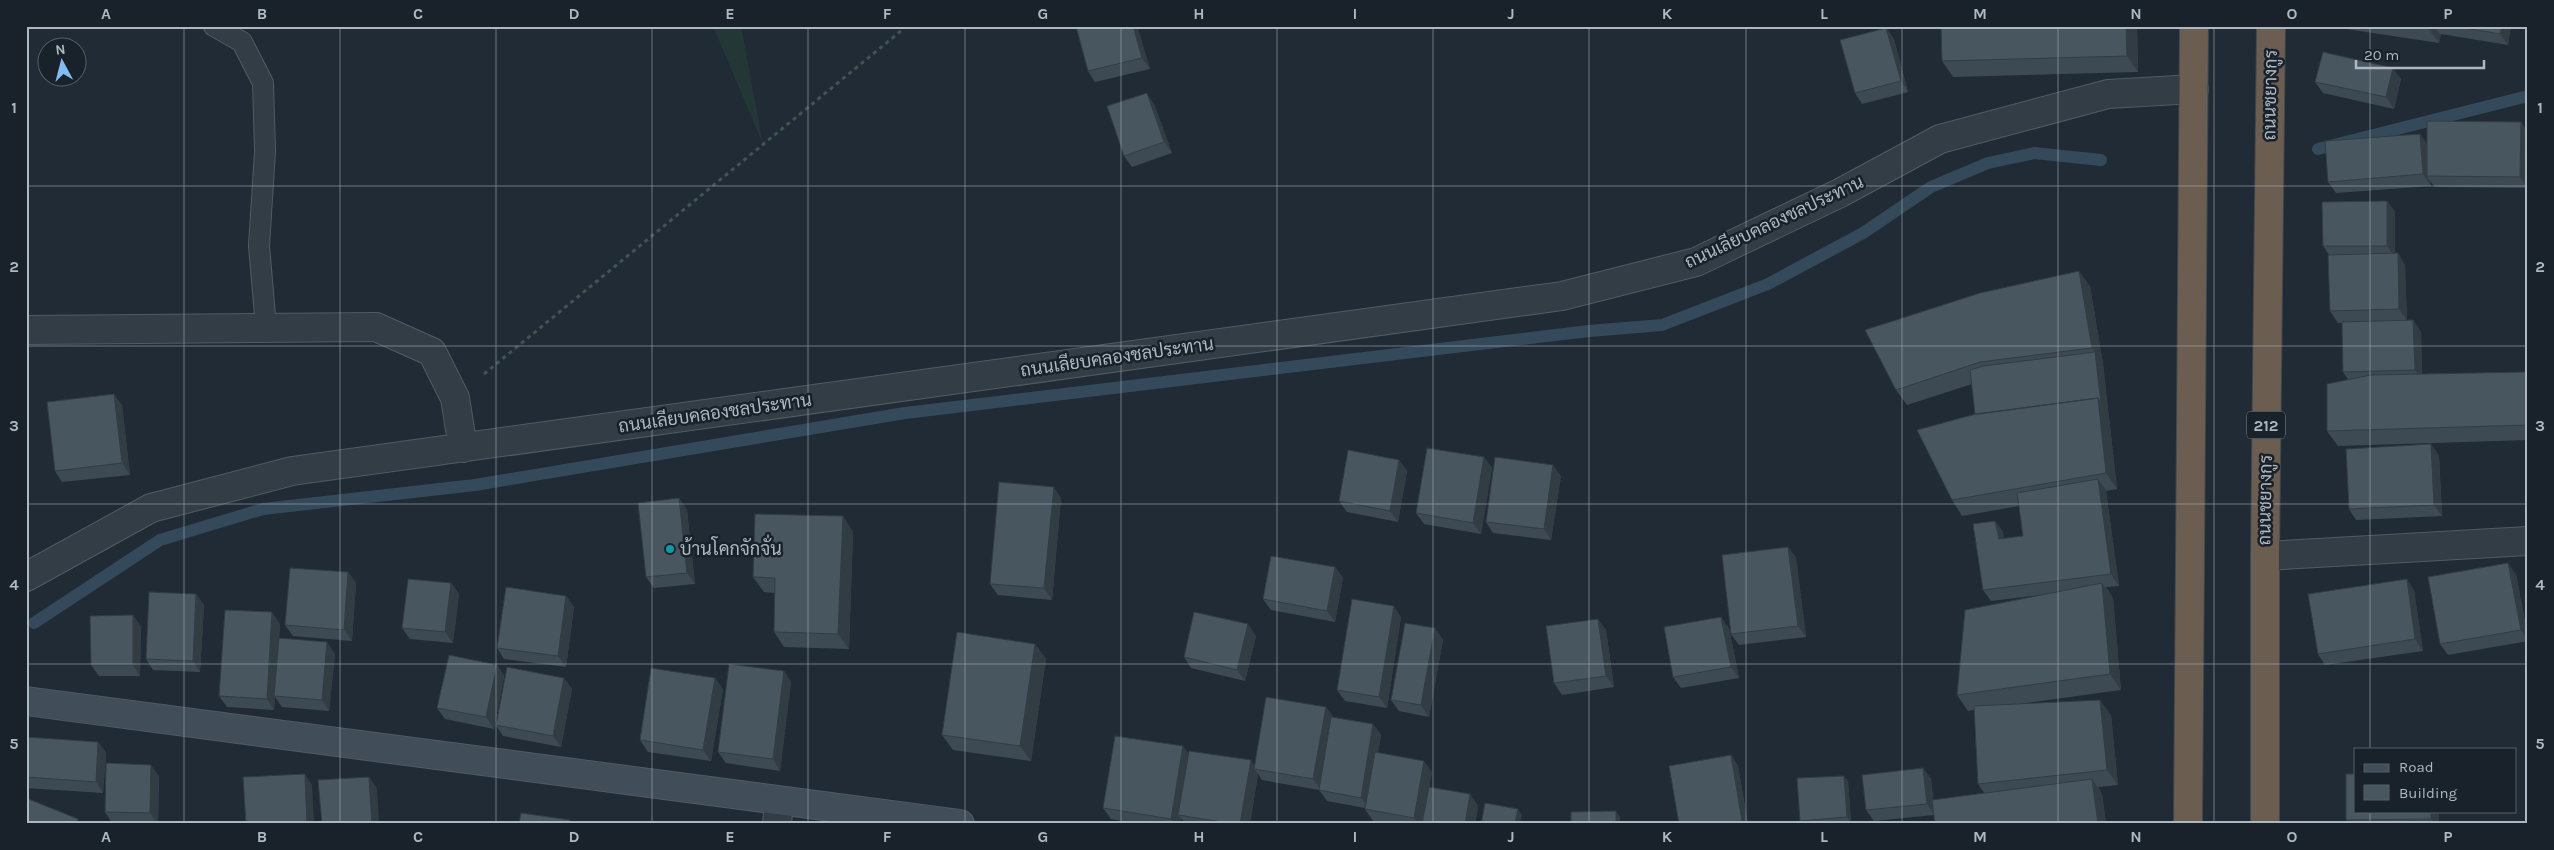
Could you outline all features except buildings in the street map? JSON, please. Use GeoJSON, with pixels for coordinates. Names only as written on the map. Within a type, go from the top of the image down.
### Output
{"type":"FeatureCollection","features":[{"type":"Feature","properties":{"kind":"highway"},"geometry":{"type":"LineString","coordinates":[[2188,824],[2194,26]]}},
{"type":"Feature","properties":{"kind":"highway","name":"ถนนชยางกูร"},"geometry":{"type":"LineString","coordinates":[[2265,824],[2265,556],[2271,26]]}},
{"type":"Feature","properties":{"kind":"street","name":"ถนนเลียบคลองชลประทาน"},"geometry":{"type":"LineString","coordinates":[[26,577],[151,508],[292,471],[1562,296],[1696,262],[1840,193],[1940,140],[2108,94],[2194,89]]}},
{"type":"Feature","properties":{"kind":"street"},"geometry":{"type":"LineString","coordinates":[[26,330],[376,326],[432,352],[455,398],[463,448]]}},
{"type":"Feature","properties":{"kind":"street"},"geometry":{"type":"LineString","coordinates":[[2265,556],[2528,541]]}},
{"type":"Feature","properties":{"kind":"street"},"geometry":{"type":"LineString","coordinates":[[29,705],[778,812],[960,824]]}},
{"type":"Feature","properties":{"kind":"lane"},"geometry":{"type":"LineString","coordinates":[[214,26],[242,42],[263,83],[265,151],[259,246],[266,327]]}},
{"type":"Feature","properties":{"kind":"path"},"geometry":{"type":"LineString","coordinates":[[455,398],[907,26]]}},
{"type":"Feature","properties":{"kind":"green space"},"geometry":{"type":"Polygon","coordinates":[[[713,26],[741,26],[763,144],[713,26]]]}},
{"type":"Feature","properties":{"kind":"waterway"},"geometry":{"type":"LineString","coordinates":[[2318,149],[2528,96]]}},
{"type":"Feature","properties":{"kind":"waterway"},"geometry":{"type":"LineString","coordinates":[[34,623],[160,540],[263,509],[475,485],[905,413],[1589,331],[1662,325],[1768,284],[1863,233],[1931,187],[1988,163],[2034,153],[2101,160]]}},
{"type":"Feature","properties":{"kind":"place","name":"บ้านโคกจักจั่น"},"geometry":{"type":"Point","coordinates":[670,549]}}]}
